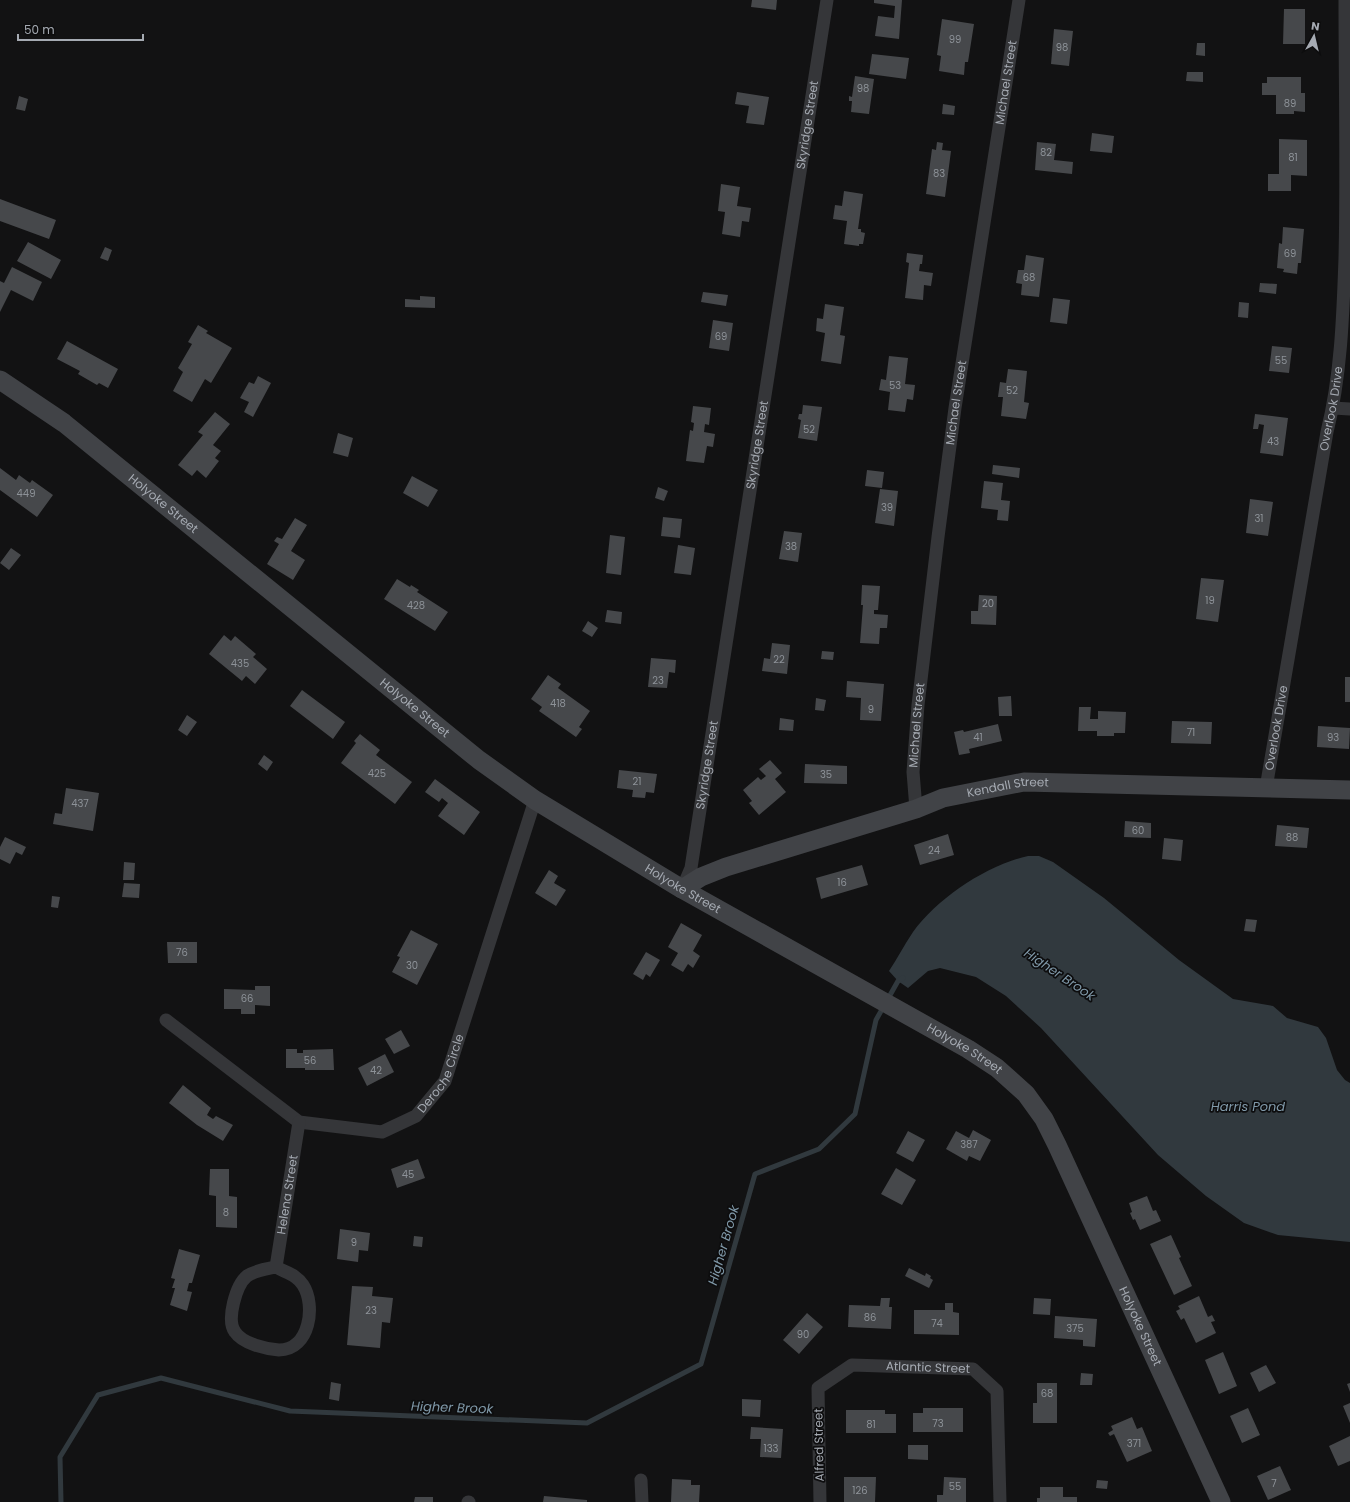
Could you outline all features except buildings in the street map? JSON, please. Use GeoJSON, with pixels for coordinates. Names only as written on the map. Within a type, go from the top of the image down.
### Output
{"type":"FeatureCollection","features":[{"type":"Feature","properties":{"kind":"main road","name":"Holyoke Street"},"geometry":{"type":"LineString","coordinates":[[0,380],[64,423],[479,760],[535,800],[682,889],[900,1011],[987,1062],[1017,1085],[1035,1106],[1057,1145],[1221,1502]]}},
{"type":"Feature","properties":{"kind":"main road","name":"Kendall Street"},"geometry":{"type":"LineString","coordinates":[[682,889],[701,876],[726,867],[916,809],[943,798],[1024,782],[1350,790]]}},
{"type":"Feature","properties":{"kind":"street","name":"Skyridge Street"},"geometry":{"type":"LineString","coordinates":[[682,889],[691,868],[827,0]]}},
{"type":"Feature","properties":{"kind":"street","name":"Michael Street"},"geometry":{"type":"LineString","coordinates":[[916,809],[913,772],[920,691],[938,537],[955,408],[1019,0]]}},
{"type":"Feature","properties":{"kind":"street","name":"Overlook Drive"},"geometry":{"type":"LineString","coordinates":[[1266,788],[1326,439],[1333,408],[1341,347],[1346,219],[1345,0]]}},
{"type":"Feature","properties":{"kind":"street"},"geometry":{"type":"LineString","coordinates":[[1333,408],[1350,408]]}},
{"type":"Feature","properties":{"kind":"street","name":"Deroche Circle"},"geometry":{"type":"LineString","coordinates":[[299,1122],[382,1132],[416,1116],[445,1081],[535,800]]}},
{"type":"Feature","properties":{"kind":"street"},"geometry":{"type":"LineString","coordinates":[[166,1020],[299,1122]]}},
{"type":"Feature","properties":{"kind":"street","name":"Helena Street"},"geometry":{"type":"LineString","coordinates":[[276,1267],[299,1122]]}},
{"type":"Feature","properties":{"kind":"street"},"geometry":{"type":"LineString","coordinates":[[276,1267],[290,1272],[300,1281],[307,1292],[310,1306],[309,1318],[303,1336],[294,1345],[283,1350],[255,1344],[244,1339],[234,1331],[232,1320],[234,1300],[244,1279],[257,1271],[276,1267]]}},
{"type":"Feature","properties":{"kind":"street","name":"Atlantic Street"},"geometry":{"type":"LineString","coordinates":[[818,1388],[852,1365],[973,1369],[997,1390],[1000,1502]]}},
{"type":"Feature","properties":{"kind":"street","name":"Alfred Street"},"geometry":{"type":"LineString","coordinates":[[818,1388],[820,1502]]}},
{"type":"Feature","properties":{"kind":"street"},"geometry":{"type":"LineString","coordinates":[[641,1480],[642,1502]]}},
{"type":"Feature","properties":{"kind":"water","name":"Harris Pond"},"geometry":{"type":"Polygon","coordinates":[[[1028,856],[1039,856],[1053,862],[1104,898],[1179,960],[1233,999],[1273,1006],[1287,1018],[1318,1027],[1326,1038],[1337,1070],[1345,1080],[1350,1083],[1350,1242],[1278,1235],[1244,1223],[1206,1196],[1158,1155],[1041,1028],[1006,996],[976,977],[940,968],[928,971],[908,988],[898,981],[889,971],[913,932],[923,919],[950,895],[980,875],[996,867],[1012,860],[1028,856]]]}},
{"type":"Feature","properties":{"kind":"waterway","name":"Higher Brook"},"geometry":{"type":"LineString","coordinates":[[61,1502],[60,1457],[98,1395],[161,1378],[290,1411],[587,1423],[701,1364],[755,1174],[819,1149],[855,1114],[876,1020],[898,981],[903,978]]}}]}
